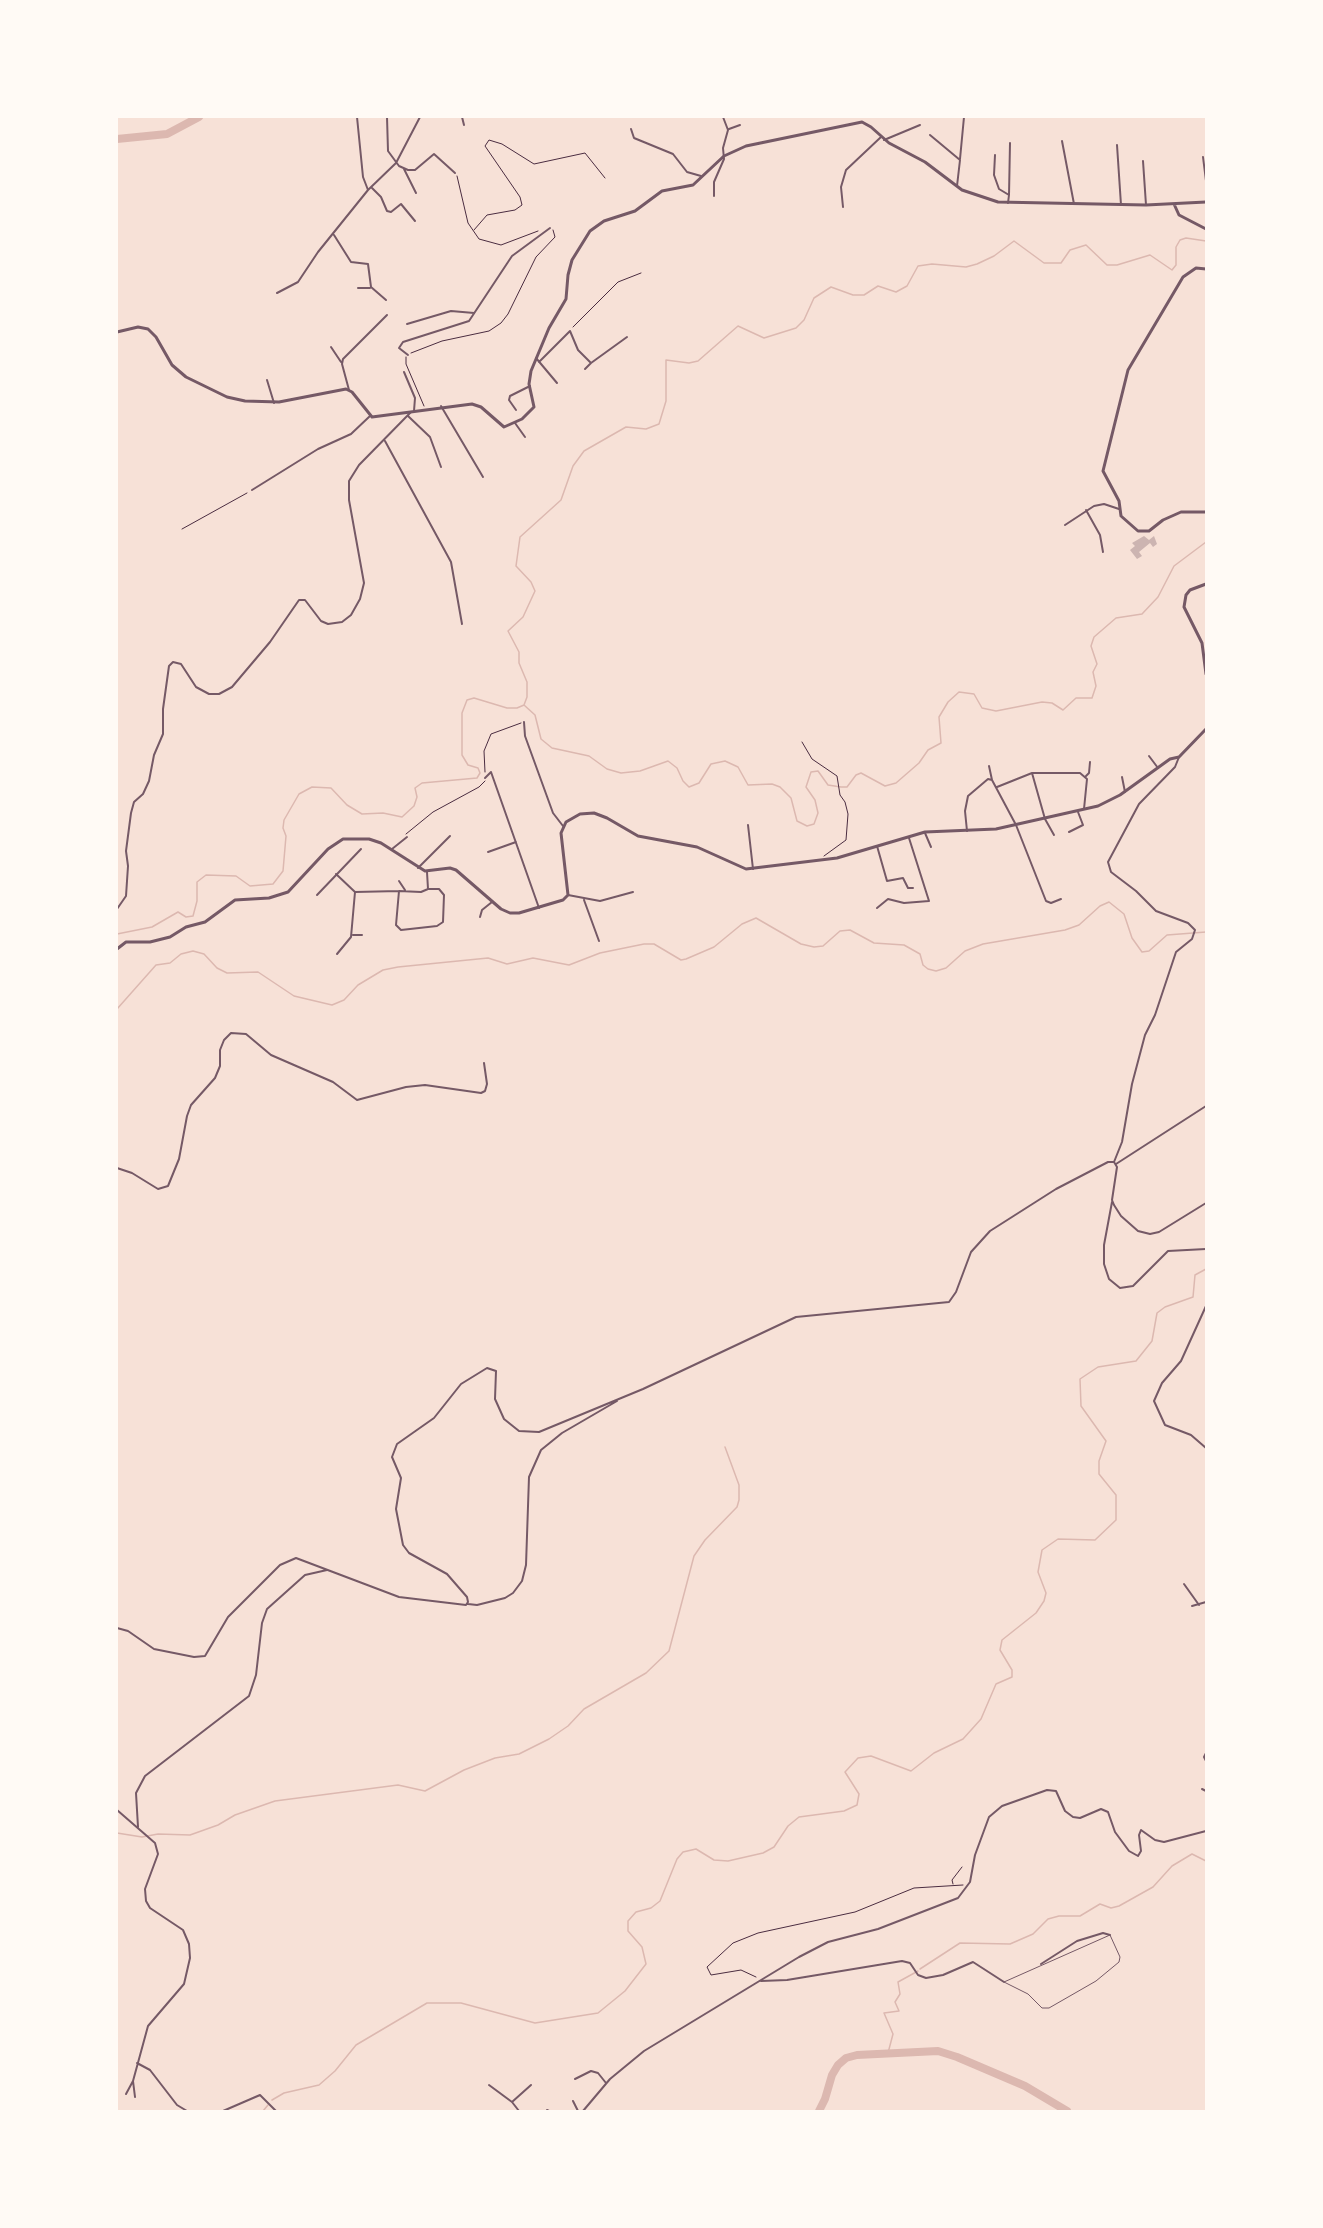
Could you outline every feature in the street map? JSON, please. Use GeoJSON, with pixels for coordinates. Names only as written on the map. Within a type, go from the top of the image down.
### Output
{"type":"FeatureCollection","features":[{"type":"Feature","properties":{"kind":"street"},"geometry":{"type":"LineString","coordinates":[[357,117],[363,177],[368,190]]}},
{"type":"Feature","properties":{"kind":"street"},"geometry":{"type":"LineString","coordinates":[[387,117],[387,146],[396,163],[404,169],[416,193]]}},
{"type":"Feature","properties":{"kind":"street"},"geometry":{"type":"LineString","coordinates":[[277,293],[298,282],[318,252],[368,190],[396,163],[420,117]]}},
{"type":"Feature","properties":{"kind":"street"},"geometry":{"type":"LineString","coordinates":[[462,117],[464,125]]}},
{"type":"Feature","properties":{"kind":"street"},"geometry":{"type":"LineString","coordinates":[[714,196],[714,179],[724,156],[728,129],[723,117]]}},
{"type":"Feature","properties":{"kind":"street"},"geometry":{"type":"LineString","coordinates":[[957,186],[964,117]]}},
{"type":"Feature","properties":{"kind":"street"},"geometry":{"type":"LineString","coordinates":[[252,490],[318,449],[347,436],[370,416],[411,413],[425,408],[472,404],[484,410],[501,426],[515,423],[534,407],[530,386],[531,371],[538,360],[549,328],[566,298],[572,260],[590,231],[604,220],[635,210],[662,191],[690,187],[724,156],[746,146],[851,123],[867,124],[883,138],[925,162],[957,186],[984,199],[1008,203],[1146,206],[1206,202]]}},
{"type":"Feature","properties":{"kind":"street"},"geometry":{"type":"LineString","coordinates":[[728,129],[740,125]]}},
{"type":"Feature","properties":{"kind":"street"},"geometry":{"type":"LineString","coordinates":[[843,207],[841,187],[846,170],[883,138],[920,125]]}},
{"type":"Feature","properties":{"kind":"street"},"geometry":{"type":"LineString","coordinates":[[631,129],[634,138],[673,154],[687,172],[698,173],[702,176]]}},
{"type":"Feature","properties":{"kind":"street"},"geometry":{"type":"LineString","coordinates":[[930,135],[960,160]]}},
{"type":"Feature","properties":{"kind":"street"},"geometry":{"type":"LineString","coordinates":[[631,141],[634,138]]}},
{"type":"Feature","properties":{"kind":"street"},"geometry":{"type":"LineString","coordinates":[[1062,141],[1074,204]]}},
{"type":"Feature","properties":{"kind":"street"},"geometry":{"type":"LineString","coordinates":[[1008,203],[1010,143]]}},
{"type":"Feature","properties":{"kind":"street"},"geometry":{"type":"LineString","coordinates":[[1117,145],[1121,205]]}},
{"type":"Feature","properties":{"kind":"street"},"geometry":{"type":"LineString","coordinates":[[404,169],[415,170],[434,154],[455,173]]}},
{"type":"Feature","properties":{"kind":"street"},"geometry":{"type":"LineString","coordinates":[[995,154],[994,175],[999,189],[1009,195]]}},
{"type":"Feature","properties":{"kind":"street"},"geometry":{"type":"LineString","coordinates":[[1203,157],[1206,181]]}},
{"type":"Feature","properties":{"kind":"street"},"geometry":{"type":"LineString","coordinates":[[1143,161],[1146,206]]}},
{"type":"Feature","properties":{"kind":"street"},"geometry":{"type":"LineString","coordinates":[[371,187],[381,197],[387,211],[391,212],[401,204],[415,221]]}},
{"type":"Feature","properties":{"kind":"street"},"geometry":{"type":"LineString","coordinates":[[1174,204],[1179,215],[1206,229]]}},
{"type":"Feature","properties":{"kind":"street"},"geometry":{"type":"LineString","coordinates":[[408,355],[400,350],[399,346],[403,342],[466,323],[512,256],[550,228]]}},
{"type":"Feature","properties":{"kind":"street"},"geometry":{"type":"LineString","coordinates":[[334,235],[351,262],[368,264],[371,287],[386,300]]}},
{"type":"Feature","properties":{"kind":"street"},"geometry":{"type":"LineString","coordinates":[[1206,269],[1194,269],[1179,282],[1124,379],[1103,467],[1104,475],[1119,501],[1121,516],[1132,528],[1144,532],[1181,512],[1206,512]]}},
{"type":"Feature","properties":{"kind":"street"},"geometry":{"type":"LineString","coordinates":[[358,288],[371,287]]}},
{"type":"Feature","properties":{"kind":"street"},"geometry":{"type":"LineString","coordinates":[[407,324],[451,311],[474,313]]}},
{"type":"Feature","properties":{"kind":"street"},"geometry":{"type":"LineString","coordinates":[[342,364],[345,355],[387,315]]}},
{"type":"Feature","properties":{"kind":"street"},"geometry":{"type":"LineString","coordinates":[[117,332],[138,327],[148,329],[156,336],[172,365],[186,377],[227,397],[254,403],[274,403],[325,392],[349,390]]}},
{"type":"Feature","properties":{"kind":"street"},"geometry":{"type":"LineString","coordinates":[[538,360],[570,331],[578,350],[591,363]]}},
{"type":"Feature","properties":{"kind":"street"},"geometry":{"type":"LineString","coordinates":[[585,369],[627,337]]}},
{"type":"Feature","properties":{"kind":"street"},"geometry":{"type":"LineString","coordinates":[[331,347],[342,364],[349,390],[370,416]]}},
{"type":"Feature","properties":{"kind":"street"},"geometry":{"type":"LineString","coordinates":[[538,360],[557,382]]}},
{"type":"Feature","properties":{"kind":"street"},"geometry":{"type":"LineString","coordinates":[[117,909],[126,896],[128,866],[126,851],[131,813],[134,802],[143,794],[149,781],[154,755],[163,734],[163,709],[169,666],[173,662],[181,664],[196,687],[209,694],[219,694],[232,687],[270,642],[299,600],[305,600],[321,621],[328,624],[342,622],[351,615],[360,599],[364,582],[349,500],[350,481],[359,465],[411,413],[415,398],[404,372]]}},
{"type":"Feature","properties":{"kind":"street"},"geometry":{"type":"LineString","coordinates":[[267,380],[274,403]]}},
{"type":"Feature","properties":{"kind":"street"},"geometry":{"type":"LineString","coordinates":[[516,410],[509,400],[510,396],[530,386]]}},
{"type":"Feature","properties":{"kind":"street"},"geometry":{"type":"LineString","coordinates":[[441,406],[483,477]]}},
{"type":"Feature","properties":{"kind":"street"},"geometry":{"type":"LineString","coordinates":[[411,413],[430,437],[441,467]]}},
{"type":"Feature","properties":{"kind":"street"},"geometry":{"type":"LineString","coordinates":[[515,423],[525,437]]}},
{"type":"Feature","properties":{"kind":"street"},"geometry":{"type":"LineString","coordinates":[[385,441],[451,561],[462,624]]}},
{"type":"Feature","properties":{"kind":"street"},"geometry":{"type":"LineString","coordinates":[[1065,525],[1086,510],[1104,504],[1119,509]]}},
{"type":"Feature","properties":{"kind":"street"},"geometry":{"type":"LineString","coordinates":[[1086,510],[1100,535],[1103,552]]}},
{"type":"Feature","properties":{"kind":"street"},"geometry":{"type":"LineString","coordinates":[[1206,584],[1190,590],[1186,595],[1184,607],[1202,643],[1206,674]]}},
{"type":"Feature","properties":{"kind":"street"},"geometry":{"type":"LineString","coordinates":[[524,722],[525,736],[553,813],[563,826]]}},
{"type":"Feature","properties":{"kind":"street"},"geometry":{"type":"LineString","coordinates":[[1206,729],[1139,804],[1108,862],[1111,872],[1136,891],[1156,911],[1188,924],[1195,930],[1194,935],[1176,952],[1140,1048],[1126,1111],[1124,1132],[1115,1163],[1112,1200],[1104,1245],[1104,1264],[1109,1279],[1120,1288],[1133,1286],[1168,1251],[1206,1249]]}},
{"type":"Feature","properties":{"kind":"street"},"geometry":{"type":"LineString","coordinates":[[1149,756],[1158,768]]}},
{"type":"Feature","properties":{"kind":"street"},"geometry":{"type":"LineString","coordinates":[[568,895],[561,847],[563,826],[571,817],[594,813],[638,836],[697,847],[742,868],[753,869],[822,860],[925,832],[968,831],[1016,825],[1078,811],[1107,802],[1175,757],[1179,757]]}},
{"type":"Feature","properties":{"kind":"street"},"geometry":{"type":"LineString","coordinates":[[1085,776],[1089,773],[1090,762]]}},
{"type":"Feature","properties":{"kind":"street"},"geometry":{"type":"LineString","coordinates":[[988,766],[992,780],[1016,825],[1046,901],[1050,903],[1061,899]]}},
{"type":"Feature","properties":{"kind":"street"},"geometry":{"type":"LineString","coordinates":[[485,778],[491,772],[539,908]]}},
{"type":"Feature","properties":{"kind":"street"},"geometry":{"type":"LineString","coordinates":[[1032,773],[1044,819],[1054,835]]}},
{"type":"Feature","properties":{"kind":"street"},"geometry":{"type":"LineString","coordinates":[[997,787],[1011,779],[1032,773],[1080,773],[1088,782],[1084,809]]}},
{"type":"Feature","properties":{"kind":"street"},"geometry":{"type":"LineString","coordinates":[[1122,777],[1125,792]]}},
{"type":"Feature","properties":{"kind":"street"},"geometry":{"type":"LineString","coordinates":[[968,831],[965,811],[968,796],[988,779],[992,780]]}},
{"type":"Feature","properties":{"kind":"street"},"geometry":{"type":"LineString","coordinates":[[1069,832],[1083,825],[1078,811]]}},
{"type":"Feature","properties":{"kind":"street"},"geometry":{"type":"LineString","coordinates":[[748,825],[753,869]]}},
{"type":"Feature","properties":{"kind":"street"},"geometry":{"type":"LineString","coordinates":[[925,832],[931,847]]}},
{"type":"Feature","properties":{"kind":"street"},"geometry":{"type":"LineString","coordinates":[[418,868],[450,836]]}},
{"type":"Feature","properties":{"kind":"street"},"geometry":{"type":"LineString","coordinates":[[392,849],[407,837]]}},
{"type":"Feature","properties":{"kind":"street"},"geometry":{"type":"LineString","coordinates":[[877,908],[888,899],[904,903],[929,901],[908,837]]}},
{"type":"Feature","properties":{"kind":"street"},"geometry":{"type":"LineString","coordinates":[[117,949],[126,942],[150,942],[170,937],[186,927],[210,919],[236,900],[269,898],[288,892],[328,849],[340,840],[369,839],[392,849],[427,872],[450,868],[456,870],[492,902],[510,914],[539,908],[563,900],[568,895]]}},
{"type":"Feature","properties":{"kind":"street"},"geometry":{"type":"LineString","coordinates":[[488,852],[516,842]]}},
{"type":"Feature","properties":{"kind":"street"},"geometry":{"type":"LineString","coordinates":[[877,846],[887,881],[903,878],[908,888],[913,888]]}},
{"type":"Feature","properties":{"kind":"street"},"geometry":{"type":"LineString","coordinates":[[317,895],[361,849]]}},
{"type":"Feature","properties":{"kind":"street"},"geometry":{"type":"LineString","coordinates":[[427,872],[428,889]]}},
{"type":"Feature","properties":{"kind":"street"},"geometry":{"type":"LineString","coordinates":[[336,874],[355,892],[405,890],[421,892],[428,889],[447,889]]}},
{"type":"Feature","properties":{"kind":"street"},"geometry":{"type":"LineString","coordinates":[[399,881],[405,890]]}},
{"type":"Feature","properties":{"kind":"street"},"geometry":{"type":"LineString","coordinates":[[399,891],[396,925],[404,931],[442,924],[444,895],[441,890]]}},
{"type":"Feature","properties":{"kind":"street"},"geometry":{"type":"LineString","coordinates":[[337,954],[351,934],[355,892]]}},
{"type":"Feature","properties":{"kind":"street"},"geometry":{"type":"LineString","coordinates":[[568,895],[584,900],[600,901],[633,892]]}},
{"type":"Feature","properties":{"kind":"street"},"geometry":{"type":"LineString","coordinates":[[584,900],[599,941]]}},
{"type":"Feature","properties":{"kind":"street"},"geometry":{"type":"LineString","coordinates":[[480,917],[482,910],[492,902]]}},
{"type":"Feature","properties":{"kind":"street"},"geometry":{"type":"LineString","coordinates":[[351,934],[362,935]]}},
{"type":"Feature","properties":{"kind":"street"},"geometry":{"type":"LineString","coordinates":[[117,1168],[132,1173],[158,1189],[166,1188],[179,1159],[191,1105],[215,1078],[220,1066],[220,1050],[224,1040],[231,1033],[246,1034],[271,1055],[333,1082],[357,1100],[425,1085],[481,1093],[485,1091],[487,1084],[484,1062]]}},
{"type":"Feature","properties":{"kind":"street"},"geometry":{"type":"LineString","coordinates":[[468,1604],[467,1597],[447,1574],[409,1552],[400,1540],[396,1509],[401,1478],[392,1457],[397,1444],[434,1418],[461,1384],[487,1368],[493,1368],[497,1373],[494,1394],[500,1413],[514,1429],[525,1433],[548,1430],[796,1317],[949,1302],[956,1292],[971,1252],[990,1231],[1094,1169],[1108,1162],[1115,1163],[1206,1106]]}},
{"type":"Feature","properties":{"kind":"street"},"geometry":{"type":"LineString","coordinates":[[1112,1200],[1117,1211],[1131,1227],[1150,1234],[1163,1230],[1206,1203]]}},
{"type":"Feature","properties":{"kind":"street"},"geometry":{"type":"LineString","coordinates":[[1206,1306],[1181,1361],[1158,1389],[1154,1403],[1165,1425],[1191,1435],[1206,1448]]}},
{"type":"Feature","properties":{"kind":"street"},"geometry":{"type":"LineString","coordinates":[[117,1628],[128,1631],[154,1649],[201,1658],[210,1650],[228,1617],[285,1562],[300,1558],[399,1597],[458,1606],[477,1605],[505,1598],[513,1593],[522,1581],[526,1565],[529,1478],[541,1450],[562,1433],[629,1395]]}},
{"type":"Feature","properties":{"kind":"street"},"geometry":{"type":"LineString","coordinates":[[138,1827],[136,1793],[145,1776],[249,1696],[256,1675],[262,1623],[267,1609],[305,1575],[330,1569]]}},
{"type":"Feature","properties":{"kind":"street"},"geometry":{"type":"LineString","coordinates":[[1184,1584],[1199,1605]]}},
{"type":"Feature","properties":{"kind":"street"},"geometry":{"type":"LineString","coordinates":[[1192,1606],[1206,1602]]}},
{"type":"Feature","properties":{"kind":"street"},"geometry":{"type":"LineString","coordinates":[[1206,1753],[1204,1757],[1206,1761]]}},
{"type":"Feature","properties":{"kind":"street"},"geometry":{"type":"LineString","coordinates":[[1202,1789],[1206,1791]]}},
{"type":"Feature","properties":{"kind":"street"},"geometry":{"type":"LineString","coordinates":[[583,2111],[606,2083],[644,2051],[828,1942],[947,1904],[961,1896],[970,1882],[975,1854],[992,1813],[1002,1806],[1047,1790],[1059,1793],[1065,1811],[1073,1817],[1080,1818],[1101,1809],[1108,1812],[1112,1829],[1129,1851],[1137,1856],[1141,1851],[1139,1835],[1141,1830],[1155,1840],[1164,1842],[1206,1831]]}},
{"type":"Feature","properties":{"kind":"street"},"geometry":{"type":"LineString","coordinates":[[117,1810],[151,1838],[158,1854],[145,1889],[146,1901],[150,1908],[183,1930],[190,1958],[184,1984],[148,2026],[133,2081],[126,2094]]}},
{"type":"Feature","properties":{"kind":"street"},"geometry":{"type":"LineString","coordinates":[[1041,1964],[1077,1941],[1103,1933],[1110,1935]]}},
{"type":"Feature","properties":{"kind":"street"},"geometry":{"type":"LineString","coordinates":[[761,1981],[787,1980],[906,1961],[918,1975],[926,1978],[976,1963],[1004,1982]]}},
{"type":"Feature","properties":{"kind":"street"},"geometry":{"type":"LineString","coordinates":[[137,2063],[150,2070],[177,2105],[187,2111]]}},
{"type":"Feature","properties":{"kind":"street"},"geometry":{"type":"LineString","coordinates":[[575,2079],[591,2071],[598,2073],[606,2083]]}},
{"type":"Feature","properties":{"kind":"street"},"geometry":{"type":"LineString","coordinates":[[133,2081],[135,2097]]}},
{"type":"Feature","properties":{"kind":"street"},"geometry":{"type":"LineString","coordinates":[[489,2085],[512,2102],[519,2111]]}},
{"type":"Feature","properties":{"kind":"street"},"geometry":{"type":"LineString","coordinates":[[512,2102],[531,2085]]}},
{"type":"Feature","properties":{"kind":"street"},"geometry":{"type":"LineString","coordinates":[[223,2111],[260,2095],[276,2111]]}},
{"type":"Feature","properties":{"kind":"street"},"geometry":{"type":"LineString","coordinates":[[573,2101],[578,2111]]}},
{"type":"Feature","properties":{"kind":"lane"},"geometry":{"type":"LineString","coordinates":[[1110,1935],[1120,1957],[1119,1962],[1095,1981],[1049,2008],[1042,2008],[1028,1994],[1004,1982],[1110,1935]]}},
{"type":"Feature","properties":{"kind":"path"},"geometry":{"type":"LineString","coordinates":[[473,232],[487,215],[515,210],[522,205],[520,197],[485,146],[489,140],[502,144],[534,164],[585,153],[605,178]]}},
{"type":"Feature","properties":{"kind":"path"},"geometry":{"type":"LineString","coordinates":[[425,408],[406,364],[408,355],[442,341],[489,330],[501,323],[508,314],[536,257],[555,237],[555,232],[550,228],[501,245],[483,241],[473,232],[455,173]]}},
{"type":"Feature","properties":{"kind":"path"},"geometry":{"type":"LineString","coordinates":[[570,331],[618,282],[641,273]]}},
{"type":"Feature","properties":{"kind":"path"},"geometry":{"type":"LineString","coordinates":[[182,528],[252,490]]}},
{"type":"Feature","properties":{"kind":"path"},"geometry":{"type":"LineString","coordinates":[[402,838],[433,812],[483,785],[485,778],[483,755],[489,738],[497,730],[524,722]]}},
{"type":"Feature","properties":{"kind":"path"},"geometry":{"type":"LineString","coordinates":[[802,742],[812,759],[837,776],[840,795],[845,802],[848,814],[846,840],[826,853],[822,860]]}},
{"type":"Feature","properties":{"kind":"path"},"geometry":{"type":"LineString","coordinates":[[954,1885],[952,1880],[962,1867]]}},
{"type":"Feature","properties":{"kind":"path"},"geometry":{"type":"LineString","coordinates":[[761,1981],[741,1970],[711,1975],[706,1967],[733,1943],[758,1933],[855,1912],[914,1888],[970,1882]]}},
{"type":"Feature","properties":{"kind":"building"},"geometry":{"type":"Polygon","coordinates":[[[1144,536],[1149,540],[1154,536],[1157,544],[1153,547],[1150,543],[1139,552],[1142,556],[1137,559],[1130,550],[1135,546],[1132,543],[1144,536]]]}},
{"type":"Feature","properties":{"kind":"waterway"},"geometry":{"type":"LineString","coordinates":[[117,139],[167,134],[199,117]]}},
{"type":"Feature","properties":{"kind":"waterway"},"geometry":{"type":"LineString","coordinates":[[117,934],[152,927],[178,912],[186,917],[193,916],[197,901],[197,882],[206,875],[236,876],[250,886],[273,884],[283,871],[286,836],[283,828],[284,820],[299,794],[312,787],[331,788],[347,805],[362,814],[383,813],[402,817],[414,806],[417,797],[415,788],[422,783],[477,778],[480,773],[478,768],[468,765],[462,755],[462,713],[467,700],[474,698],[507,708],[517,708],[524,705],[527,697],[527,682],[519,663],[519,652],[508,631],[523,617],[535,591],[531,582],[516,566],[520,537],[561,500],[573,466],[584,451],[626,427],[646,429],[659,424],[666,401],[666,360],[689,363],[698,361],[738,326],[764,338],[796,328],[804,320],[814,298],[831,287],[853,295],[864,295],[878,286],[896,292],[907,286],[918,266],[932,264],[966,267],[994,256],[1014,241],[1044,263],[1061,263],[1070,250],[1086,245],[1107,265],[1117,265],[1150,255],[1172,270],[1176,265],[1176,247],[1180,240],[1186,238],[1206,241]]}},
{"type":"Feature","properties":{"kind":"waterway"},"geometry":{"type":"LineString","coordinates":[[524,705],[535,715],[541,739],[552,748],[589,756],[607,769],[621,773],[640,771],[668,761],[677,768],[683,781],[689,787],[699,783],[711,764],[725,761],[738,767],[748,785],[772,784],[780,787],[791,798],[797,821],[807,826],[814,824],[818,813],[815,800],[806,787],[811,772],[818,771],[828,785],[841,787],[847,787],[856,775],[861,773],[885,786],[896,783],[919,763],[928,750],[941,743],[939,717],[948,702],[959,692],[974,694],[982,708],[996,711],[1042,702],[1052,703],[1063,710],[1076,698],[1092,698],[1096,686],[1093,672],[1097,664],[1091,646],[1094,637],[1116,618],[1142,614],[1158,597],[1174,566],[1206,542]]}},
{"type":"Feature","properties":{"kind":"waterway"},"geometry":{"type":"LineString","coordinates":[[117,1009],[156,965],[170,963],[181,954],[193,951],[204,954],[217,968],[227,973],[258,972],[294,996],[332,1005],[344,1000],[358,985],[383,970],[398,967],[488,958],[507,964],[533,958],[569,965],[600,953],[644,944],[654,944],[681,960],[686,959],[714,947],[742,924],[756,918],[801,944],[814,947],[823,946],[840,931],[850,930],[874,943],[904,945],[920,954],[923,965],[936,971],[946,968],[965,951],[983,944],[1065,930],[1079,925],[1100,906],[1109,902],[1124,914],[1132,938],[1142,952],[1149,951],[1167,935],[1206,932]]}},
{"type":"Feature","properties":{"kind":"waterway"},"geometry":{"type":"LineString","coordinates":[[272,2100],[284,2093],[319,2085],[335,2071],[356,2045],[427,2003],[461,2003],[535,2023],[598,2013],[625,1991],[646,1964],[642,1947],[628,1931],[628,1921],[636,1912],[651,1908],[660,1901],[677,1859],[683,1852],[696,1849],[714,1860],[728,1861],[763,1853],[774,1847],[788,1826],[799,1817],[844,1811],[857,1805],[859,1794],[845,1772],[858,1758],[871,1756],[911,1771],[934,1753],[963,1739],[981,1719],[996,1684],[1012,1677],[1012,1670],[1000,1650],[1002,1640],[1036,1613],[1044,1601],[1046,1593],[1038,1572],[1042,1550],[1058,1539],[1095,1540],[1116,1520],[1116,1495],[1099,1474],[1099,1461],[1106,1441],[1081,1406],[1080,1379],[1098,1367],[1136,1361],[1152,1341],[1157,1313],[1165,1307],[1193,1297],[1195,1275],[1206,1269]]}},
{"type":"Feature","properties":{"kind":"waterway"},"geometry":{"type":"LineString","coordinates":[[117,1833],[142,1837],[158,1834],[190,1835],[218,1825],[235,1815],[275,1801],[398,1785],[425,1791],[464,1770],[495,1758],[519,1754],[549,1739],[568,1726],[584,1709],[646,1673],[669,1651],[694,1556],[705,1540],[737,1507],[739,1500],[739,1485],[725,1447]]}},
{"type":"Feature","properties":{"kind":"waterway"},"geometry":{"type":"LineString","coordinates":[[920,1969],[960,1943],[1010,1944],[1033,1934],[1048,1919],[1059,1916],[1080,1916],[1100,1904],[1111,1908],[1119,1906],[1153,1887],[1172,1866],[1192,1854],[1206,1861]]}},
{"type":"Feature","properties":{"kind":"waterway"},"geometry":{"type":"LineString","coordinates":[[888,2053],[893,2034],[884,2013],[899,2011],[895,2002],[900,1994],[898,1982],[918,1971]]}},
{"type":"Feature","properties":{"kind":"waterway"},"geometry":{"type":"LineString","coordinates":[[819,2111],[832,2075],[846,2058],[857,2055],[938,2051],[1025,2086],[1067,2111]]}},
{"type":"Feature","properties":{"kind":"waterway"},"geometry":{"type":"LineString","coordinates":[[263,2111],[268,2105]]}}]}
